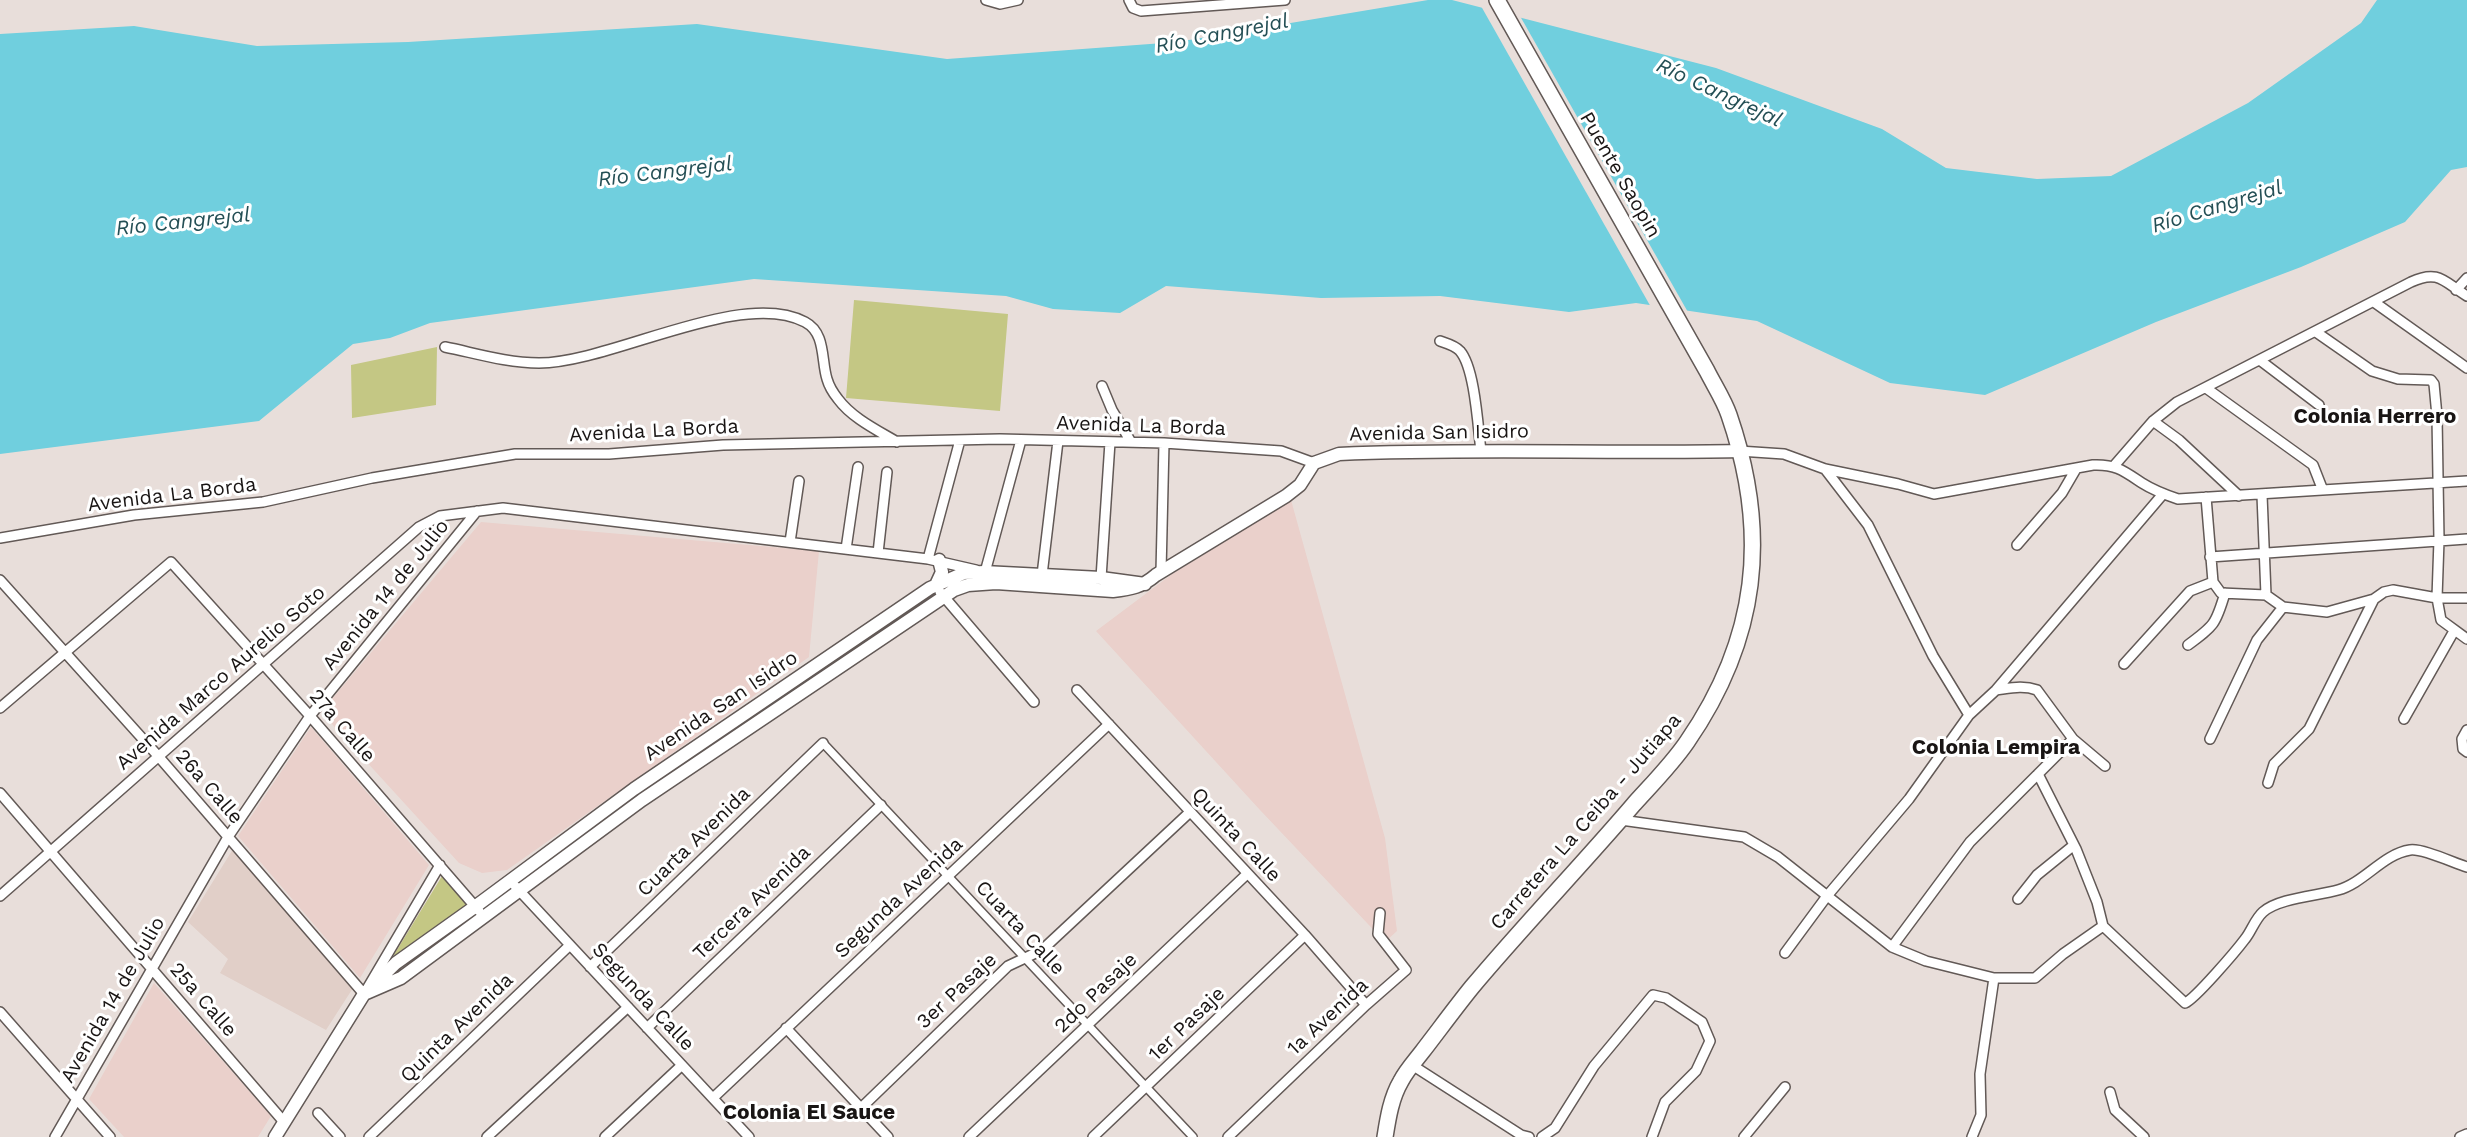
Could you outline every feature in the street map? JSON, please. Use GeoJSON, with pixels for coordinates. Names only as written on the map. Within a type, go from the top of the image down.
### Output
{"type":"FeatureCollection","features":[{"type":"Feature","properties":{"kind":"main road","name":"Puente Saopin"},"geometry":{"type":"LineString","coordinates":[[1497,0],[1707,371]]}},
{"type":"Feature","properties":{"kind":"main road","name":"Carretera La Ceiba - Jutiapa"},"geometry":{"type":"LineString","coordinates":[[1385,1137],[1393,1099],[1401,1080],[1412,1065],[1455,1008],[1510,942],[1621,820],[1685,745],[1724,679],[1738,638],[1750,591],[1753,545],[1750,496],[1739,451],[1729,414],[1707,371]]}},
{"type":"Feature","properties":{"kind":"street"},"geometry":{"type":"LineString","coordinates":[[986,0],[1000,4],[1018,0]]}},
{"type":"Feature","properties":{"kind":"street"},"geometry":{"type":"LineString","coordinates":[[1130,0],[1133,8],[1141,11],[1285,0]]}},
{"type":"Feature","properties":{"kind":"street"},"geometry":{"type":"LineString","coordinates":[[2112,466],[2153,421],[2177,402],[2427,275],[2445,279],[2456,290],[2467,296]]}},
{"type":"Feature","properties":{"kind":"street"},"geometry":{"type":"LineString","coordinates":[[2456,290],[2467,278]]}},
{"type":"Feature","properties":{"kind":"street"},"geometry":{"type":"LineString","coordinates":[[2374,302],[2467,368]]}},
{"type":"Feature","properties":{"kind":"street"},"geometry":{"type":"LineString","coordinates":[[445,347],[508,361],[540,363],[576,358],[737,315],[777,313],[806,322],[818,333],[827,381],[839,401],[861,420],[897,442]]}},
{"type":"Feature","properties":{"kind":"street"},"geometry":{"type":"LineString","coordinates":[[2316,333],[2372,371],[2398,379],[2431,380],[2434,384],[2437,416],[2439,540],[2437,598],[2441,620],[2467,639]]}},
{"type":"Feature","properties":{"kind":"street"},"geometry":{"type":"LineString","coordinates":[[1440,341],[1459,349],[1466,359],[1481,451]]}},
{"type":"Feature","properties":{"kind":"street"},"geometry":{"type":"LineString","coordinates":[[2261,361],[2319,405]]}},
{"type":"Feature","properties":{"kind":"street"},"geometry":{"type":"LineString","coordinates":[[1102,386],[1112,410],[1131,442]]}},
{"type":"Feature","properties":{"kind":"street"},"geometry":{"type":"LineString","coordinates":[[2206,388],[2313,465],[2322,488]]}},
{"type":"Feature","properties":{"kind":"street"},"geometry":{"type":"LineString","coordinates":[[2153,421],[2179,440],[2239,496]]}},
{"type":"Feature","properties":{"kind":"street"},"geometry":{"type":"LineString","coordinates":[[960,440],[933,559],[942,572],[936,585],[1034,702]]}},
{"type":"Feature","properties":{"kind":"street","name":"Avenida La Borda"},"geometry":{"type":"LineString","coordinates":[[0,538],[134,515],[263,502],[372,478],[514,454],[609,454],[723,445],[960,440],[1110,441],[1281,451],[1314,463]]}},
{"type":"Feature","properties":{"kind":"street"},"geometry":{"type":"LineString","coordinates":[[477,512],[503,508],[933,559],[984,578],[1021,440]]}},
{"type":"Feature","properties":{"kind":"street"},"geometry":{"type":"LineString","coordinates":[[1042,575],[1058,441]]}},
{"type":"Feature","properties":{"kind":"street"},"geometry":{"type":"LineString","coordinates":[[1101,578],[1110,441]]}},
{"type":"Feature","properties":{"kind":"street"},"geometry":{"type":"LineString","coordinates":[[1161,572],[1164,443]]}},
{"type":"Feature","properties":{"kind":"street","name":"Avenida San Isidro"},"geometry":{"type":"LineString","coordinates":[[364,994],[396,963],[476,906],[515,886],[943,596],[984,578],[1042,575],[1113,591],[1132,589],[1146,584],[1161,572],[1286,496],[1300,485],[1314,463],[1339,454],[1481,451],[1663,453],[1739,451]]}},
{"type":"Feature","properties":{"kind":"street"},"geometry":{"type":"LineString","coordinates":[[1739,451],[1784,454],[1825,469],[1934,494],[2093,465],[2112,466],[2129,472],[2143,484],[2178,499],[2262,495],[2322,488],[2467,481]]}},
{"type":"Feature","properties":{"kind":"street"},"geometry":{"type":"LineString","coordinates":[[846,549],[858,467]]}},
{"type":"Feature","properties":{"kind":"street"},"geometry":{"type":"LineString","coordinates":[[1825,469],[1868,525],[1933,656],[1969,715]]}},
{"type":"Feature","properties":{"kind":"street"},"geometry":{"type":"LineString","coordinates":[[2017,545],[2062,493],[2076,469]]}},
{"type":"Feature","properties":{"kind":"street"},"geometry":{"type":"LineString","coordinates":[[878,553],[887,472]]}},
{"type":"Feature","properties":{"kind":"street"},"geometry":{"type":"LineString","coordinates":[[790,542],[799,481]]}},
{"type":"Feature","properties":{"kind":"street"},"geometry":{"type":"LineString","coordinates":[[1785,953],[1827,896],[1909,799],[1969,715],[1996,690],[2163,494]]}},
{"type":"Feature","properties":{"kind":"street"},"geometry":{"type":"LineString","coordinates":[[2262,495],[2266,595]]}},
{"type":"Feature","properties":{"kind":"street"},"geometry":{"type":"LineString","coordinates":[[2206,497],[2213,582],[2218,591],[2266,595],[2283,607],[2327,612],[2374,599],[2384,592],[2393,590],[2437,598],[2467,598]]}},
{"type":"Feature","properties":{"kind":"street","name":"Avenida Marco Aurelio Soto"},"geometry":{"type":"LineString","coordinates":[[0,896],[419,527],[440,516],[477,512]]}},
{"type":"Feature","properties":{"kind":"street","name":"Avenida 14 de Julio"},"geometry":{"type":"LineString","coordinates":[[55,1137],[228,837],[310,716],[477,512]]}},
{"type":"Feature","properties":{"kind":"street"},"geometry":{"type":"LineString","coordinates":[[2210,557],[2467,539]]}},
{"type":"Feature","properties":{"kind":"street","name":"27a Calle"},"geometry":{"type":"LineString","coordinates":[[66,652],[171,562],[310,716],[484,917]]}},
{"type":"Feature","properties":{"kind":"street","name":"Avenida San Isidro"},"geometry":{"type":"LineString","coordinates":[[364,994],[400,978],[484,917],[515,886],[634,789],[936,585],[964,573],[984,578],[1074,582],[1101,578],[1146,584]]}},
{"type":"Feature","properties":{"kind":"street","name":"26a Calle"},"geometry":{"type":"LineString","coordinates":[[0,580],[159,757],[364,994]]}},
{"type":"Feature","properties":{"kind":"street"},"geometry":{"type":"LineString","coordinates":[[2124,664],[2190,591],[2213,582]]}},
{"type":"Feature","properties":{"kind":"street"},"geometry":{"type":"LineString","coordinates":[[2188,645],[2218,620],[2225,593]]}},
{"type":"Feature","properties":{"kind":"street"},"geometry":{"type":"LineString","coordinates":[[2268,783],[2274,764],[2309,729],[2374,599]]}},
{"type":"Feature","properties":{"kind":"street"},"geometry":{"type":"LineString","coordinates":[[2210,739],[2258,640],[2283,607]]}},
{"type":"Feature","properties":{"kind":"street"},"geometry":{"type":"LineString","coordinates":[[2404,719],[2454,631]]}},
{"type":"Feature","properties":{"kind":"street"},"geometry":{"type":"LineString","coordinates":[[0,708],[66,652]]}},
{"type":"Feature","properties":{"kind":"street"},"geometry":{"type":"LineString","coordinates":[[1996,690],[2017,687],[2037,690],[2073,739],[2105,766]]}},
{"type":"Feature","properties":{"kind":"street","name":"Quinta Calle"},"geometry":{"type":"LineString","coordinates":[[1077,690],[1305,935],[1366,1005]]}},
{"type":"Feature","properties":{"kind":"street","name":"Segunda Avenida"},"geometry":{"type":"LineString","coordinates":[[712,1098],[1109,724]]}},
{"type":"Feature","properties":{"kind":"street"},"geometry":{"type":"LineString","coordinates":[[2465,735],[2463,749],[2467,752]]}},
{"type":"Feature","properties":{"kind":"street"},"geometry":{"type":"LineString","coordinates":[[1892,947],[1971,842],[2073,739]]}},
{"type":"Feature","properties":{"kind":"street","name":"Cuarta Calle"},"geometry":{"type":"LineString","coordinates":[[823,743],[1193,1137]]}},
{"type":"Feature","properties":{"kind":"street","name":"Cuarta Avenida"},"geometry":{"type":"LineString","coordinates":[[590,966],[823,743]]}},
{"type":"Feature","properties":{"kind":"street"},"geometry":{"type":"LineString","coordinates":[[2038,774],[2074,845],[2097,902],[2103,926],[2185,1003],[2206,984],[2245,939],[2263,912],[2315,894],[2339,890],[2355,883],[2401,852],[2413,849],[2467,867]]}},
{"type":"Feature","properties":{"kind":"street","name":"25a Calle"},"geometry":{"type":"LineString","coordinates":[[0,793],[284,1122]]}},
{"type":"Feature","properties":{"kind":"street","name":"Tercera Avenida"},"geometry":{"type":"LineString","coordinates":[[647,1028],[881,805]]}},
{"type":"Feature","properties":{"kind":"street","name":"3er Pasaje"},"geometry":{"type":"LineString","coordinates":[[861,1108],[1008,966],[1042,950],[1190,812]]}},
{"type":"Feature","properties":{"kind":"street"},"geometry":{"type":"LineString","coordinates":[[1621,820],[1744,837],[1778,857],[1892,947],[1926,961],[1994,978],[2035,978],[2062,954],[2103,926]]}},
{"type":"Feature","properties":{"kind":"street"},"geometry":{"type":"LineString","coordinates":[[2018,899],[2037,875],[2074,845]]}},
{"type":"Feature","properties":{"kind":"street","name":"Avenida San Isidro"},"geometry":{"type":"LineString","coordinates":[[274,1137],[364,994],[440,865]]}},
{"type":"Feature","properties":{"kind":"street","name":"2do Pasaje"},"geometry":{"type":"LineString","coordinates":[[969,1137],[1089,1026],[1247,874]]}},
{"type":"Feature","properties":{"kind":"street","name":"Segunda Calle"},"geometry":{"type":"LineString","coordinates":[[515,886],[746,1136]]}},
{"type":"Feature","properties":{"kind":"street","name":"1a Avenida"},"geometry":{"type":"LineString","coordinates":[[1228,1137],[1366,1005],[1406,970],[1378,934],[1380,913]]}},
{"type":"Feature","properties":{"kind":"street","name":"1er Pasaje"},"geometry":{"type":"LineString","coordinates":[[1093,1137],[1305,935]]}},
{"type":"Feature","properties":{"kind":"street","name":"Quinta Avenida"},"geometry":{"type":"LineString","coordinates":[[369,1137],[570,945]]}},
{"type":"Feature","properties":{"kind":"street"},"geometry":{"type":"LineString","coordinates":[[1972,1137],[1981,1115],[1980,1074],[1994,978]]}},
{"type":"Feature","properties":{"kind":"street"},"geometry":{"type":"LineString","coordinates":[[1542,1137],[1555,1128],[1594,1066],[1653,996],[1666,998],[1702,1022],[1710,1041],[1696,1071],[1665,1102],[1652,1137]]}},
{"type":"Feature","properties":{"kind":"street"},"geometry":{"type":"LineString","coordinates":[[487,1137],[628,1007]]}},
{"type":"Feature","properties":{"kind":"street"},"geometry":{"type":"LineString","coordinates":[[0,1012],[110,1137]]}},
{"type":"Feature","properties":{"kind":"street"},"geometry":{"type":"LineString","coordinates":[[786,1028],[888,1137]]}},
{"type":"Feature","properties":{"kind":"street"},"geometry":{"type":"LineString","coordinates":[[605,1137],[682,1065]]}},
{"type":"Feature","properties":{"kind":"street"},"geometry":{"type":"LineString","coordinates":[[1412,1065],[1521,1135],[1529,1137]]}},
{"type":"Feature","properties":{"kind":"street"},"geometry":{"type":"LineString","coordinates":[[1744,1137],[1785,1087]]}},
{"type":"Feature","properties":{"kind":"street"},"geometry":{"type":"LineString","coordinates":[[2110,1092],[2115,1110],[2144,1137]]}},
{"type":"Feature","properties":{"kind":"street"},"geometry":{"type":"LineString","coordinates":[[318,1113],[340,1137]]}},
{"type":"Feature","properties":{"kind":"street"},"geometry":{"type":"LineString","coordinates":[[2460,1137],[2467,1134]]}},
{"type":"Feature","properties":{"kind":"shaded area"},"geometry":{"type":"Polygon","coordinates":[[[1291,500],[1385,838],[1397,931],[1385,942],[1096,631],[1172,574],[1291,500]]]}},
{"type":"Feature","properties":{"kind":"shaded area"},"geometry":{"type":"Polygon","coordinates":[[[481,522],[819,551],[809,657],[507,870],[482,873],[459,863],[321,712],[481,522]]]}},
{"type":"Feature","properties":{"kind":"shaded area"},"geometry":{"type":"Polygon","coordinates":[[[311,727],[429,865],[360,978],[238,836],[311,727]]]}},
{"type":"Feature","properties":{"kind":"shaded area"},"geometry":{"type":"Polygon","coordinates":[[[233,849],[353,988],[326,1030],[220,973],[228,959],[188,922],[233,849]]]}},
{"type":"Feature","properties":{"kind":"shaded area"},"geometry":{"type":"Polygon","coordinates":[[[154,983],[271,1116],[258,1137],[124,1137],[89,1099],[154,983]]]}},
{"type":"Feature","properties":{"kind":"green space"},"geometry":{"type":"Polygon","coordinates":[[[854,300],[1008,314],[1000,411],[846,398],[854,300]]]}},
{"type":"Feature","properties":{"kind":"green space"},"geometry":{"type":"Polygon","coordinates":[[[437,347],[436,405],[352,418],[351,365],[437,347]]]}},
{"type":"Feature","properties":{"kind":"green space"},"geometry":{"type":"Polygon","coordinates":[[[442,876],[467,905],[389,963],[442,876]]]}},
{"type":"Feature","properties":{"kind":"water","name":"Río Cangrejal"},"geometry":{"type":"Polygon","coordinates":[[[1428,0],[1452,0],[1716,68],[1882,129],[1946,168],[2037,179],[2111,176],[2248,103],[2361,23],[2377,0],[2467,0],[2467,167],[2451,170],[2405,222],[2301,267],[2156,322],[1985,395],[1890,383],[1757,321],[1636,303],[1569,312],[1440,296],[1321,298],[1166,286],[1120,313],[1053,309],[1006,296],[754,279],[430,323],[390,338],[353,344],[259,421],[0,454],[0,34],[134,26],[257,46],[408,42],[697,24],[947,59],[1177,42],[1428,0]]]}},
{"type":"Feature","properties":{"kind":"pier"},"geometry":{"type":"Polygon","coordinates":[[[1481,6],[1520,16],[1689,314],[1652,309],[1481,6]]]}},
{"type":"Feature","properties":{"kind":"district","name":"Colonia Herrero"},"geometry":{"type":"Point","coordinates":[2375,417]}},
{"type":"Feature","properties":{"kind":"district","name":"Colonia Lempira"},"geometry":{"type":"Point","coordinates":[1996,748]}},
{"type":"Feature","properties":{"kind":"district","name":"Colonia El Sauce"},"geometry":{"type":"Point","coordinates":[809,1113]}}]}
